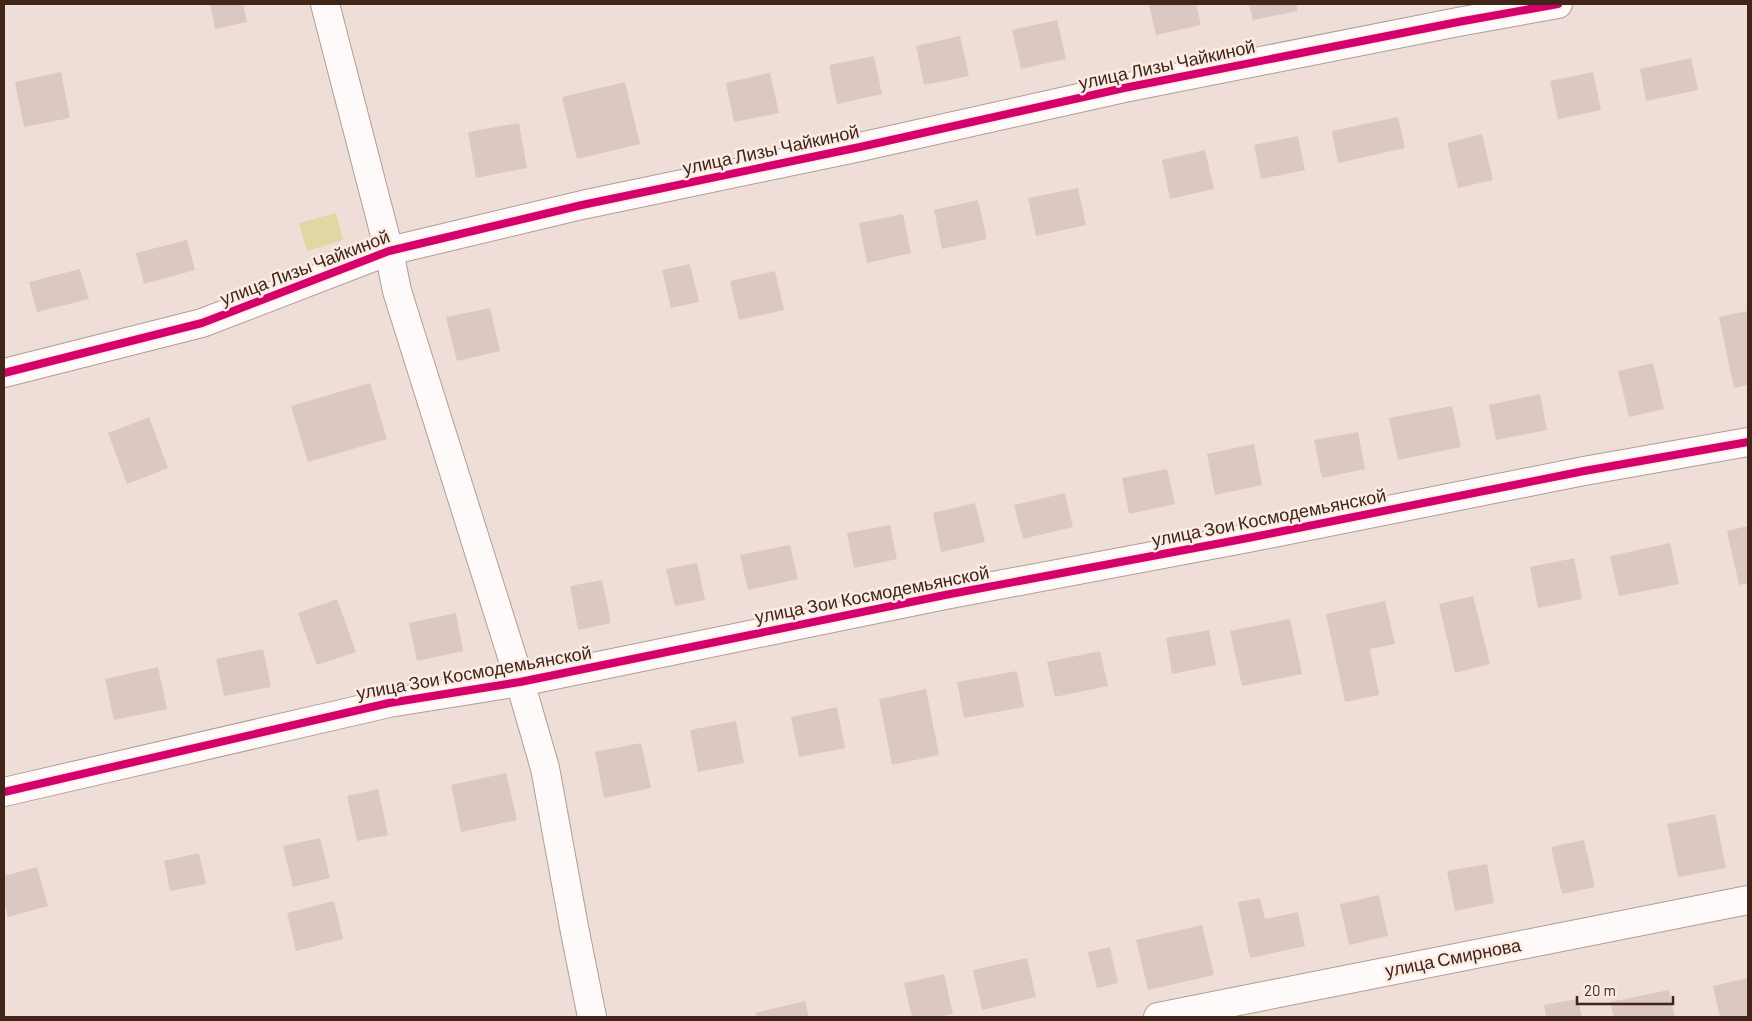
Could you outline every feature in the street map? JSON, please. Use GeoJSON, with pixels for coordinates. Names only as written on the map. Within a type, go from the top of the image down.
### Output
{"type":"FeatureCollection","features":[{"type":"Feature","properties":{"kind":"street"},"geometry":{"type":"LineString","coordinates":[[325,4],[390,250],[397,291],[520,682],[545,768],[592,1017]]}},
{"type":"Feature","properties":{"kind":"street","name":"улица Лизы Чайкиной"},"geometry":{"type":"LineString","coordinates":[[4,373],[202,323],[390,250],[582,205],[1124,88],[1558,4]]}},
{"type":"Feature","properties":{"kind":"street","name":"улица Зои Космодемьянской"},"geometry":{"type":"LineString","coordinates":[[4,792],[161,754],[390,703],[520,682],[936,597],[1248,538],[1584,471],[1748,442]]}},
{"type":"Feature","properties":{"kind":"street","name":"улица Смирнова"},"geometry":{"type":"LineString","coordinates":[[1158,1017],[1748,900]]}},
{"type":"Feature","properties":{"kind":"shaded area"},"geometry":{"type":"Polygon","coordinates":[[[336,213],[343,240],[307,251],[299,223],[336,213]]]}},
{"type":"Feature","properties":{"kind":"building"},"geometry":{"type":"Polygon","coordinates":[[[210,4],[243,4],[247,22],[215,29],[210,4]]]}},
{"type":"Feature","properties":{"kind":"building"},"geometry":{"type":"Polygon","coordinates":[[[1149,4],[1196,4],[1201,25],[1156,35],[1149,4]]]}},
{"type":"Feature","properties":{"kind":"building"},"geometry":{"type":"Polygon","coordinates":[[[1249,4],[1296,4],[1298,11],[1253,20],[1249,4]]]}},
{"type":"Feature","properties":{"kind":"building"},"geometry":{"type":"Polygon","coordinates":[[[1057,20],[1066,59],[1021,69],[1012,30],[1057,20]]]}},
{"type":"Feature","properties":{"kind":"building"},"geometry":{"type":"Polygon","coordinates":[[[960,36],[969,76],[924,85],[916,46],[960,36]]]}},
{"type":"Feature","properties":{"kind":"building"},"geometry":{"type":"Polygon","coordinates":[[[874,56],[882,94],[837,104],[829,65],[874,56]]]}},
{"type":"Feature","properties":{"kind":"building"},"geometry":{"type":"Polygon","coordinates":[[[1691,58],[1698,90],[1646,101],[1640,69],[1691,58]]]}},
{"type":"Feature","properties":{"kind":"building"},"geometry":{"type":"Polygon","coordinates":[[[61,72],[70,118],[24,127],[15,82],[61,72]]]}},
{"type":"Feature","properties":{"kind":"building"},"geometry":{"type":"Polygon","coordinates":[[[1593,72],[1601,110],[1558,119],[1550,81],[1593,72]]]}},
{"type":"Feature","properties":{"kind":"building"},"geometry":{"type":"Polygon","coordinates":[[[770,73],[779,113],[734,122],[726,83],[770,73]]]}},
{"type":"Feature","properties":{"kind":"building"},"geometry":{"type":"Polygon","coordinates":[[[625,82],[640,144],[577,159],[562,97],[625,82]]]}},
{"type":"Feature","properties":{"kind":"building"},"geometry":{"type":"Polygon","coordinates":[[[1398,117],[1405,148],[1338,163],[1332,131],[1398,117]]]}},
{"type":"Feature","properties":{"kind":"building"},"geometry":{"type":"Polygon","coordinates":[[[519,123],[527,168],[476,178],[468,132],[519,123]]]}},
{"type":"Feature","properties":{"kind":"building"},"geometry":{"type":"Polygon","coordinates":[[[1482,134],[1493,180],[1458,188],[1447,143],[1482,134]]]}},
{"type":"Feature","properties":{"kind":"building"},"geometry":{"type":"Polygon","coordinates":[[[1298,136],[1305,170],[1261,179],[1254,145],[1298,136]]]}},
{"type":"Feature","properties":{"kind":"building"},"geometry":{"type":"Polygon","coordinates":[[[1205,150],[1214,189],[1170,199],[1162,160],[1205,150]]]}},
{"type":"Feature","properties":{"kind":"building"},"geometry":{"type":"Polygon","coordinates":[[[1078,188],[1086,225],[1036,236],[1028,198],[1078,188]]]}},
{"type":"Feature","properties":{"kind":"building"},"geometry":{"type":"Polygon","coordinates":[[[978,200],[987,239],[942,249],[934,210],[978,200]]]}},
{"type":"Feature","properties":{"kind":"building"},"geometry":{"type":"Polygon","coordinates":[[[903,214],[911,253],[867,263],[859,223],[903,214]]]}},
{"type":"Feature","properties":{"kind":"building"},"geometry":{"type":"Polygon","coordinates":[[[187,240],[195,270],[144,284],[136,253],[187,240]]]}},
{"type":"Feature","properties":{"kind":"building"},"geometry":{"type":"Polygon","coordinates":[[[690,264],[699,302],[671,308],[662,270],[690,264]]]}},
{"type":"Feature","properties":{"kind":"building"},"geometry":{"type":"Polygon","coordinates":[[[80,269],[89,299],[37,312],[29,282],[80,269]]]}},
{"type":"Feature","properties":{"kind":"building"},"geometry":{"type":"Polygon","coordinates":[[[775,271],[784,310],[739,320],[730,281],[775,271]]]}},
{"type":"Feature","properties":{"kind":"building"},"geometry":{"type":"Polygon","coordinates":[[[490,308],[500,351],[457,361],[446,317],[490,308]]]}},
{"type":"Feature","properties":{"kind":"building"},"geometry":{"type":"Polygon","coordinates":[[[1748,311],[1748,385],[1734,388],[1719,317],[1748,311]]]}},
{"type":"Feature","properties":{"kind":"building"},"geometry":{"type":"Polygon","coordinates":[[[1653,363],[1664,409],[1629,417],[1618,371],[1653,363]]]}},
{"type":"Feature","properties":{"kind":"building"},"geometry":{"type":"Polygon","coordinates":[[[370,383],[387,439],[308,462],[291,406],[370,383]]]}},
{"type":"Feature","properties":{"kind":"building"},"geometry":{"type":"Polygon","coordinates":[[[1540,394],[1547,430],[1496,440],[1489,405],[1540,394]]]}},
{"type":"Feature","properties":{"kind":"building"},"geometry":{"type":"Polygon","coordinates":[[[1452,406],[1461,447],[1398,460],[1389,418],[1452,406]]]}},
{"type":"Feature","properties":{"kind":"building"},"geometry":{"type":"Polygon","coordinates":[[[149,417],[168,468],[127,484],[108,433],[149,417]]]}},
{"type":"Feature","properties":{"kind":"building"},"geometry":{"type":"Polygon","coordinates":[[[1358,432],[1365,469],[1322,478],[1314,440],[1358,432]]]}},
{"type":"Feature","properties":{"kind":"building"},"geometry":{"type":"Polygon","coordinates":[[[1254,444],[1262,485],[1215,495],[1207,454],[1254,444]]]}},
{"type":"Feature","properties":{"kind":"building"},"geometry":{"type":"Polygon","coordinates":[[[1167,469],[1175,504],[1129,514],[1122,478],[1167,469]]]}},
{"type":"Feature","properties":{"kind":"building"},"geometry":{"type":"Polygon","coordinates":[[[1065,493],[1073,527],[1023,539],[1014,505],[1065,493]]]}},
{"type":"Feature","properties":{"kind":"building"},"geometry":{"type":"Polygon","coordinates":[[[975,503],[985,542],[941,552],[933,513],[975,503]]]}},
{"type":"Feature","properties":{"kind":"building"},"geometry":{"type":"Polygon","coordinates":[[[890,525],[897,559],[854,568],[847,533],[890,525]]]}},
{"type":"Feature","properties":{"kind":"building"},"geometry":{"type":"Polygon","coordinates":[[[1748,526],[1748,583],[1739,585],[1727,531],[1748,526]]]}},
{"type":"Feature","properties":{"kind":"building"},"geometry":{"type":"Polygon","coordinates":[[[1670,543],[1679,584],[1619,596],[1610,556],[1670,543]]]}},
{"type":"Feature","properties":{"kind":"building"},"geometry":{"type":"Polygon","coordinates":[[[790,545],[798,579],[748,590],[740,555],[790,545]]]}},
{"type":"Feature","properties":{"kind":"building"},"geometry":{"type":"Polygon","coordinates":[[[1574,558],[1582,599],[1538,608],[1530,567],[1574,558]]]}},
{"type":"Feature","properties":{"kind":"building"},"geometry":{"type":"Polygon","coordinates":[[[697,563],[705,600],[675,606],[666,569],[697,563]]]}},
{"type":"Feature","properties":{"kind":"building"},"geometry":{"type":"Polygon","coordinates":[[[602,580],[611,623],[578,630],[570,586],[602,580]]]}},
{"type":"Feature","properties":{"kind":"building"},"geometry":{"type":"Polygon","coordinates":[[[1473,596],[1490,664],[1455,673],[1439,604],[1473,596]]]}},
{"type":"Feature","properties":{"kind":"building"},"geometry":{"type":"Polygon","coordinates":[[[337,599],[356,652],[317,665],[298,613],[337,599]]]}},
{"type":"Feature","properties":{"kind":"building"},"geometry":{"type":"Polygon","coordinates":[[[1385,601],[1395,644],[1370,649],[1379,695],[1345,702],[1326,614],[1385,601]]]}},
{"type":"Feature","properties":{"kind":"building"},"geometry":{"type":"Polygon","coordinates":[[[456,613],[463,651],[417,661],[409,623],[456,613]]]}},
{"type":"Feature","properties":{"kind":"building"},"geometry":{"type":"Polygon","coordinates":[[[1290,619],[1302,674],[1242,686],[1230,631],[1290,619]]]}},
{"type":"Feature","properties":{"kind":"building"},"geometry":{"type":"Polygon","coordinates":[[[1209,630],[1216,665],[1172,674],[1166,638],[1209,630]]]}},
{"type":"Feature","properties":{"kind":"building"},"geometry":{"type":"Polygon","coordinates":[[[263,649],[271,687],[224,696],[216,659],[263,649]]]}},
{"type":"Feature","properties":{"kind":"building"},"geometry":{"type":"Polygon","coordinates":[[[1100,651],[1108,686],[1055,697],[1047,662],[1100,651]]]}},
{"type":"Feature","properties":{"kind":"building"},"geometry":{"type":"Polygon","coordinates":[[[158,667],[167,709],[114,720],[105,679],[158,667]]]}},
{"type":"Feature","properties":{"kind":"building"},"geometry":{"type":"Polygon","coordinates":[[[1017,671],[1024,707],[964,718],[957,682],[1017,671]]]}},
{"type":"Feature","properties":{"kind":"building"},"geometry":{"type":"Polygon","coordinates":[[[926,689],[939,755],[892,765],[879,699],[926,689]]]}},
{"type":"Feature","properties":{"kind":"building"},"geometry":{"type":"Polygon","coordinates":[[[837,707],[845,748],[799,757],[791,717],[837,707]]]}},
{"type":"Feature","properties":{"kind":"building"},"geometry":{"type":"Polygon","coordinates":[[[736,721],[744,763],[698,772],[690,730],[736,721]]]}},
{"type":"Feature","properties":{"kind":"building"},"geometry":{"type":"Polygon","coordinates":[[[641,743],[651,788],[604,798],[595,752],[641,743]]]}},
{"type":"Feature","properties":{"kind":"building"},"geometry":{"type":"Polygon","coordinates":[[[506,773],[517,820],[461,832],[451,785],[506,773]]]}},
{"type":"Feature","properties":{"kind":"building"},"geometry":{"type":"Polygon","coordinates":[[[378,789],[388,835],[357,841],[347,796],[378,789]]]}},
{"type":"Feature","properties":{"kind":"building"},"geometry":{"type":"Polygon","coordinates":[[[1715,814],[1726,868],[1678,877],[1667,824],[1715,814]]]}},
{"type":"Feature","properties":{"kind":"building"},"geometry":{"type":"Polygon","coordinates":[[[320,838],[330,878],[293,887],[283,846],[320,838]]]}},
{"type":"Feature","properties":{"kind":"building"},"geometry":{"type":"Polygon","coordinates":[[[1584,840],[1595,887],[1562,894],[1551,847],[1584,840]]]}},
{"type":"Feature","properties":{"kind":"building"},"geometry":{"type":"Polygon","coordinates":[[[199,853],[206,884],[170,891],[164,861],[199,853]]]}},
{"type":"Feature","properties":{"kind":"building"},"geometry":{"type":"Polygon","coordinates":[[[1487,864],[1494,903],[1455,911],[1447,871],[1487,864]]]}},
{"type":"Feature","properties":{"kind":"building"},"geometry":{"type":"Polygon","coordinates":[[[37,867],[48,906],[8,917],[4,902],[4,876],[37,867]]]}},
{"type":"Feature","properties":{"kind":"building"},"geometry":{"type":"Polygon","coordinates":[[[1379,895],[1388,936],[1349,945],[1340,904],[1379,895]]]}},
{"type":"Feature","properties":{"kind":"building"},"geometry":{"type":"Polygon","coordinates":[[[1260,898],[1265,919],[1298,912],[1305,946],[1250,958],[1238,902],[1260,898]]]}},
{"type":"Feature","properties":{"kind":"building"},"geometry":{"type":"Polygon","coordinates":[[[334,901],[343,939],[296,951],[287,913],[334,901]]]}},
{"type":"Feature","properties":{"kind":"building"},"geometry":{"type":"Polygon","coordinates":[[[1202,925],[1214,975],[1148,990],[1136,940],[1202,925]]]}},
{"type":"Feature","properties":{"kind":"building"},"geometry":{"type":"Polygon","coordinates":[[[1110,947],[1118,983],[1097,988],[1088,952],[1110,947]]]}},
{"type":"Feature","properties":{"kind":"building"},"geometry":{"type":"Polygon","coordinates":[[[1027,958],[1036,997],[982,1010],[973,970],[1027,958]]]}},
{"type":"Feature","properties":{"kind":"building"},"geometry":{"type":"Polygon","coordinates":[[[944,974],[953,1014],[936,1017],[912,1017],[904,983],[944,974]]]}},
{"type":"Feature","properties":{"kind":"building"},"geometry":{"type":"Polygon","coordinates":[[[1748,978],[1748,1017],[1720,1017],[1713,986],[1748,978]]]}},
{"type":"Feature","properties":{"kind":"building"},"geometry":{"type":"Polygon","coordinates":[[[1669,990],[1675,1017],[1614,1017],[1610,1002],[1669,990]]]}},
{"type":"Feature","properties":{"kind":"building"},"geometry":{"type":"Polygon","coordinates":[[[1578,999],[1582,1017],[1546,1017],[1544,1005],[1578,999]]]}},
{"type":"Feature","properties":{"kind":"building"},"geometry":{"type":"Polygon","coordinates":[[[805,1001],[809,1017],[756,1017],[755,1013],[805,1001]]]}},
{"type":"Feature","properties":{"kind":"cycle path"},"geometry":{"type":"LineString","coordinates":[[4,373],[202,323],[389,251],[582,205],[860,147],[1124,88],[1558,4]]}},
{"type":"Feature","properties":{"kind":"cycle path"},"geometry":{"type":"LineString","coordinates":[[4,792],[389,703],[520,682],[945,595],[1248,538],[1584,471],[1748,442]]}}]}
